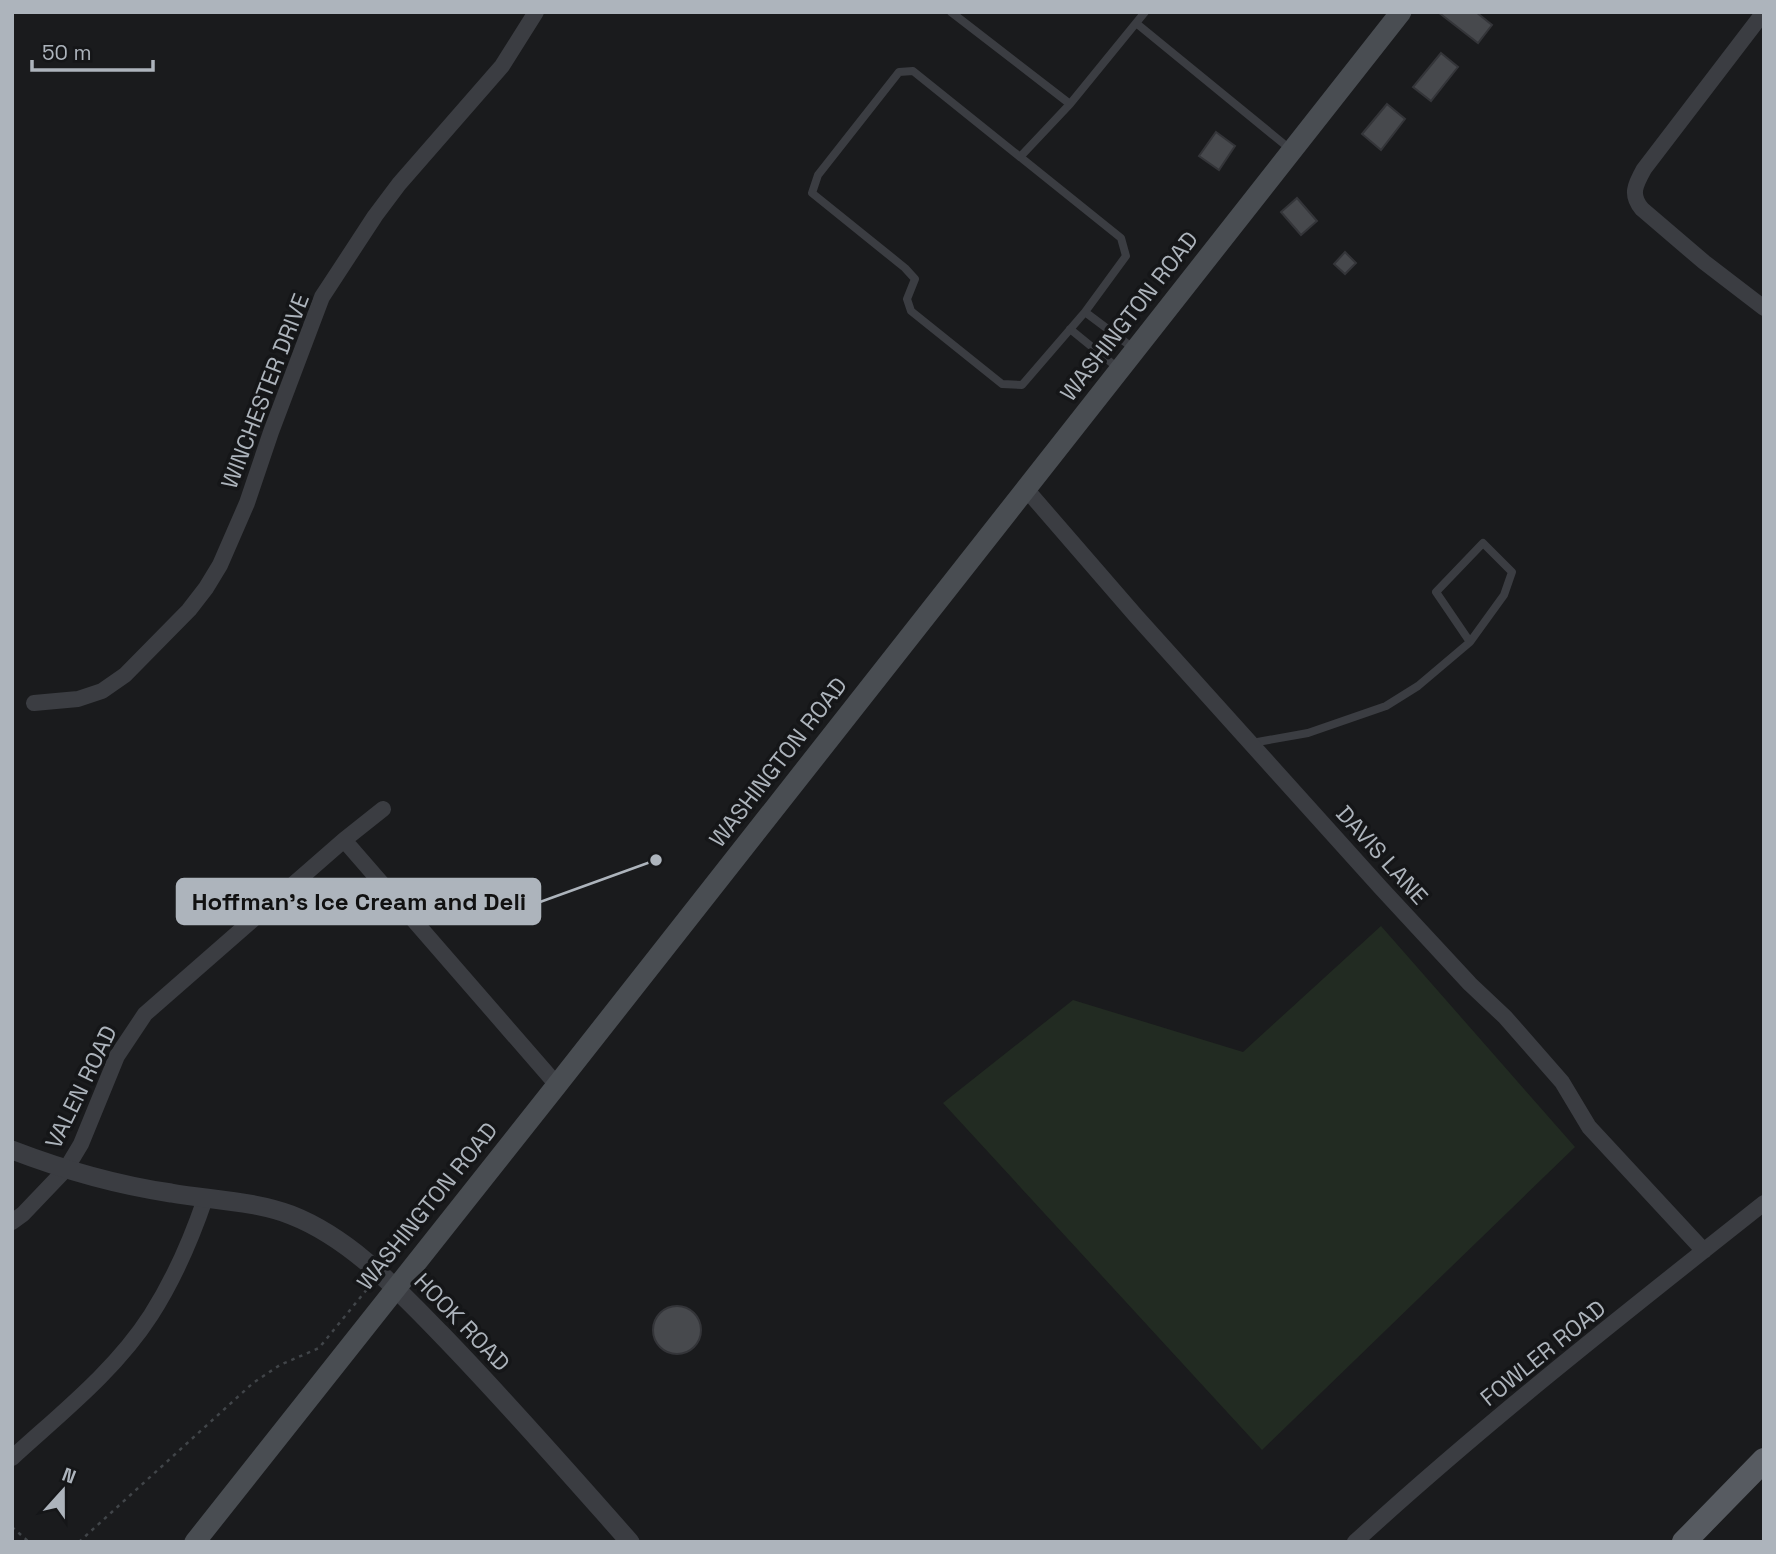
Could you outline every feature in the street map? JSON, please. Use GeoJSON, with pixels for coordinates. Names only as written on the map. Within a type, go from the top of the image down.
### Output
{"type":"FeatureCollection","features":[{"type":"Feature","properties":{"kind":"main road","name":"WASHINGTON ROAD"},"geometry":{"type":"LineString","coordinates":[[200,1540],[1401,12]]}},
{"type":"Feature","properties":{"kind":"main road"},"geometry":{"type":"LineString","coordinates":[[1684,1542],[1764,1460]]}},
{"type":"Feature","properties":{"kind":"street","name":"WINCHESTER DRIVE"},"geometry":{"type":"LineString","coordinates":[[34,703],[78,699],[102,691],[125,675],[189,610],[206,588],[220,565],[247,503],[322,297],[389,197],[502,66],[536,12]]}},
{"type":"Feature","properties":{"kind":"street"},"geometry":{"type":"LineString","coordinates":[[1764,12],[1663,144],[1635,184],[1633,193],[1635,201],[1704,262],[1764,308]]}},
{"type":"Feature","properties":{"kind":"street","name":"DAVIS LANE"},"geometry":{"type":"LineString","coordinates":[[1026,489],[1136,616],[1381,888],[1470,984],[1505,1017],[1562,1082],[1589,1127],[1629,1167],[1704,1251]]}},
{"type":"Feature","properties":{"kind":"street","name":"VALEN ROAD"},"geometry":{"type":"LineString","coordinates":[[12,1222],[66,1169],[81,1143],[117,1056],[145,1014],[344,839],[383,809]]}},
{"type":"Feature","properties":{"kind":"street"},"geometry":{"type":"LineString","coordinates":[[344,839],[557,1085]]}},
{"type":"Feature","properties":{"kind":"street","name":"HOOK ROAD"},"geometry":{"type":"LineString","coordinates":[[12,1150],[66,1169],[142,1189],[256,1205],[291,1215],[324,1231],[396,1289],[481,1375],[630,1542]]}},
{"type":"Feature","properties":{"kind":"street"},"geometry":{"type":"LineString","coordinates":[[12,1458],[101,1376],[150,1317],[190,1241],[205,1199]]}},
{"type":"Feature","properties":{"kind":"street","name":"FOWLER ROAD"},"geometry":{"type":"LineString","coordinates":[[1355,1542],[1526,1395],[1764,1203]]}},
{"type":"Feature","properties":{"kind":"lane"},"geometry":{"type":"LineString","coordinates":[[951,12],[1070,104]]}},
{"type":"Feature","properties":{"kind":"lane"},"geometry":{"type":"LineString","coordinates":[[1020,157],[1070,104],[1145,12]]}},
{"type":"Feature","properties":{"kind":"lane"},"geometry":{"type":"LineString","coordinates":[[1136,23],[1292,151]]}},
{"type":"Feature","properties":{"kind":"lane"},"geometry":{"type":"LineString","coordinates":[[913,71],[1121,238],[1126,256],[1085,312],[1022,384],[1002,384],[911,311],[907,299],[915,279],[905,268],[812,193],[818,175],[899,72],[913,71]]}},
{"type":"Feature","properties":{"kind":"lane"},"geometry":{"type":"LineString","coordinates":[[1085,312],[1136,350]]}},
{"type":"Feature","properties":{"kind":"lane"},"geometry":{"type":"LineString","coordinates":[[1070,329],[1120,370]]}},
{"type":"Feature","properties":{"kind":"lane"},"geometry":{"type":"LineString","coordinates":[[1252,743],[1308,733],[1387,706],[1418,685],[1470,642],[1504,595],[1512,572],[1483,543],[1436,592],[1470,642]]}},
{"type":"Feature","properties":{"kind":"path"},"geometry":{"type":"LineString","coordinates":[[79,1542],[253,1383],[280,1365],[318,1348],[379,1274]]}},
{"type":"Feature","properties":{"kind":"path"},"geometry":{"type":"LineString","coordinates":[[12,1527],[29,1542]]}},
{"type":"Feature","properties":{"kind":"shaded area"},"geometry":{"type":"Polygon","coordinates":[[[1381,926],[1575,1147],[1262,1450],[943,1103],[1073,1000],[1243,1052],[1381,926]]]}},
{"type":"Feature","properties":{"kind":"building"},"geometry":{"type":"Polygon","coordinates":[[[1438,12],[1476,12],[1492,25],[1478,43],[1438,12]]]}},
{"type":"Feature","properties":{"kind":"building"},"geometry":{"type":"Polygon","coordinates":[[[1441,53],[1458,67],[1431,101],[1413,87],[1441,53]]]}},
{"type":"Feature","properties":{"kind":"building"},"geometry":{"type":"Polygon","coordinates":[[[1387,104],[1405,119],[1381,150],[1362,134],[1387,104]]]}},
{"type":"Feature","properties":{"kind":"building"},"geometry":{"type":"Polygon","coordinates":[[[1216,132],[1235,146],[1219,170],[1199,156],[1216,132]]]}},
{"type":"Feature","properties":{"kind":"building"},"geometry":{"type":"Polygon","coordinates":[[[1297,198],[1317,221],[1301,235],[1281,212],[1297,198]]]}},
{"type":"Feature","properties":{"kind":"building"},"geometry":{"type":"Polygon","coordinates":[[[1345,252],[1356,263],[1345,274],[1334,264],[1345,252]]]}},
{"type":"Feature","properties":{"kind":"building"},"geometry":{"type":"Polygon","coordinates":[[[677,1306],[694,1313],[701,1330],[694,1347],[677,1354],[660,1347],[653,1330],[660,1313],[677,1306]]]}},
{"type":"Feature","properties":{"kind":"place","name":"Hoffman's Ice Cream and Deli"},"geometry":{"type":"Point","coordinates":[656,860]}}]}
